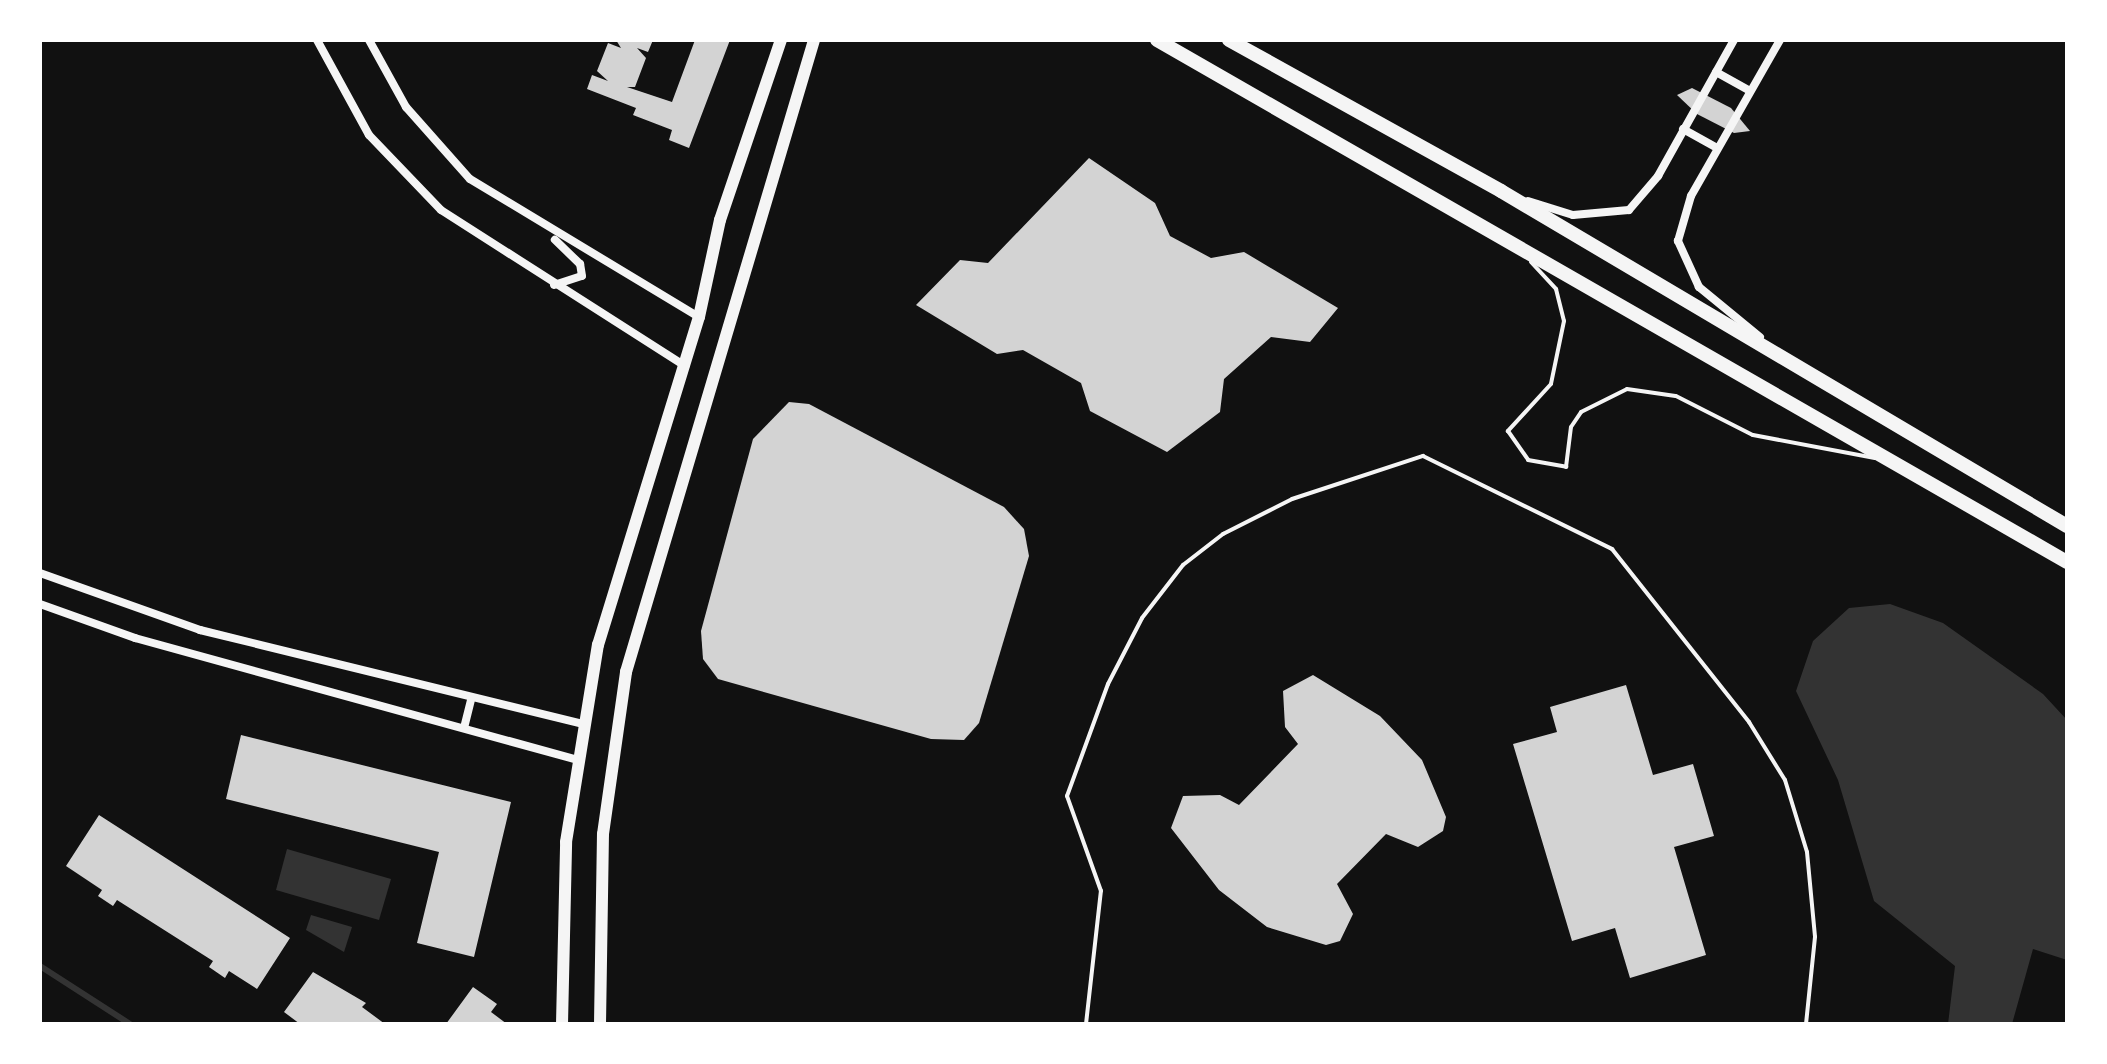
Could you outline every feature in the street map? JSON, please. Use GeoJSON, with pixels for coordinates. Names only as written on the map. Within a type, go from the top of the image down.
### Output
{"type":"FeatureCollection","features":[{"type":"Feature","properties":{"kind":"main road"},"geometry":{"type":"LineString","coordinates":[[562,1024],[560,910],[583,724],[622,554],[685,366],[720,220],[781,40]]}},
{"type":"Feature","properties":{"kind":"main road"},"geometry":{"type":"LineString","coordinates":[[600,1024],[603,834],[626,672],[814,40]]}},
{"type":"Feature","properties":{"kind":"main road"},"geometry":{"type":"LineString","coordinates":[[1157,40],[1523,255],[2067,562]]}},
{"type":"Feature","properties":{"kind":"main road"},"geometry":{"type":"LineString","coordinates":[[1229,40],[1501,191],[2067,526]]}},
{"type":"Feature","properties":{"kind":"street"},"geometry":{"type":"LineString","coordinates":[[317,40],[369,135],[401,172],[478,239],[685,366]]}},
{"type":"Feature","properties":{"kind":"street"},"geometry":{"type":"LineString","coordinates":[[369,40],[435,143],[470,179],[540,226],[699,317]]}},
{"type":"Feature","properties":{"kind":"street"},"geometry":{"type":"LineString","coordinates":[[1501,191],[1573,215],[1614,215],[1645,196],[1734,40]]}},
{"type":"Feature","properties":{"kind":"street"},"geometry":{"type":"LineString","coordinates":[[1780,40],[1715,147],[1681,218],[1684,267],[1726,311],[1792,362]]}},
{"type":"Feature","properties":{"kind":"street"},"geometry":{"type":"LineString","coordinates":[[1716,72],[1749,90]]}},
{"type":"Feature","properties":{"kind":"street"},"geometry":{"type":"LineString","coordinates":[[1683,129],[1715,147]]}},
{"type":"Feature","properties":{"kind":"street"},"geometry":{"type":"LineString","coordinates":[[540,226],[580,264],[573,285],[553,285]]}},
{"type":"Feature","properties":{"kind":"street"},"geometry":{"type":"LineString","coordinates":[[40,573],[200,630],[471,700],[583,724]]}},
{"type":"Feature","properties":{"kind":"street"},"geometry":{"type":"LineString","coordinates":[[40,604],[578,760]]}},
{"type":"Feature","properties":{"kind":"street"},"geometry":{"type":"LineString","coordinates":[[464,728],[471,700]]}},
{"type":"Feature","properties":{"kind":"lane"},"geometry":{"type":"LineString","coordinates":[[1523,255],[1549,278],[1564,321],[1551,384],[1508,431],[1536,465],[1566,467],[1571,427],[1581,412],[1627,389],[1676,396],[1753,435],[1894,462]]}},
{"type":"Feature","properties":{"kind":"lane"},"geometry":{"type":"LineString","coordinates":[[1086,1024],[1101,891],[1067,796],[1108,684],[1142,618],[1183,565],[1223,534],[1292,499],[1423,456],[1612,549],[1749,722],[1785,780],[1807,852],[1815,937],[1806,1024]]}},
{"type":"Feature","properties":{"kind":"shaded area"},"geometry":{"type":"Polygon","coordinates":[[[1890,604],[1943,623],[2043,694],[2067,720],[2067,960],[2033,949],[2012,1024],[1948,1024],[1955,966],[1874,901],[1838,780],[1796,691],[1813,641],[1849,608],[1890,604]]]}},
{"type":"Feature","properties":{"kind":"shaded area"},"geometry":{"type":"Polygon","coordinates":[[[287,849],[391,879],[379,920],[276,890],[287,849]]]}},
{"type":"Feature","properties":{"kind":"shaded area"},"geometry":{"type":"Polygon","coordinates":[[[311,915],[352,927],[344,952],[306,930],[311,915]]]}},
{"type":"Feature","properties":{"kind":"building"},"geometry":{"type":"Polygon","coordinates":[[[616,40],[653,40],[648,52],[637,48],[646,58],[635,87],[627,87],[672,102],[695,40],[730,40],[689,148],[669,140],[672,130],[633,115],[636,108],[587,89],[592,75],[608,81],[597,71],[608,43],[621,48],[616,40]]]}},
{"type":"Feature","properties":{"kind":"building"},"geometry":{"type":"Polygon","coordinates":[[[1692,88],[1731,108],[1750,131],[1734,133],[1697,114],[1677,95],[1692,88]]]}},
{"type":"Feature","properties":{"kind":"building"},"geometry":{"type":"Polygon","coordinates":[[[1089,158],[1155,203],[1170,236],[1211,258],[1244,252],[1338,308],[1310,342],[1271,337],[1224,379],[1220,412],[1167,452],[1090,411],[1081,383],[1023,350],[997,354],[916,305],[960,260],[988,263],[1089,158]]]}},
{"type":"Feature","properties":{"kind":"building"},"geometry":{"type":"Polygon","coordinates":[[[789,402],[809,404],[1004,507],[1024,529],[1029,556],[979,723],[964,740],[931,739],[718,679],[703,659],[701,631],[753,439],[789,402]]]}},
{"type":"Feature","properties":{"kind":"building"},"geometry":{"type":"Polygon","coordinates":[[[1313,675],[1380,716],[1422,760],[1446,817],[1443,831],[1418,847],[1386,834],[1337,884],[1353,914],[1340,941],[1326,945],[1267,927],[1219,890],[1171,828],[1183,796],[1220,795],[1239,805],[1298,744],[1285,727],[1283,691],[1313,675]]]}},
{"type":"Feature","properties":{"kind":"building"},"geometry":{"type":"Polygon","coordinates":[[[1626,685],[1653,775],[1693,764],[1714,836],[1674,847],[1706,955],[1630,978],[1615,928],[1572,941],[1513,744],[1557,732],[1550,707],[1626,685]]]}},
{"type":"Feature","properties":{"kind":"building"},"geometry":{"type":"Polygon","coordinates":[[[241,735],[511,802],[474,957],[417,943],[439,852],[226,799],[241,735]]]}},
{"type":"Feature","properties":{"kind":"building"},"geometry":{"type":"Polygon","coordinates":[[[99,815],[290,938],[257,989],[229,971],[225,978],[209,967],[213,961],[117,900],[113,906],[98,896],[102,890],[66,866],[99,815]]]}},
{"type":"Feature","properties":{"kind":"building"},"geometry":{"type":"Polygon","coordinates":[[[313,972],[366,1003],[362,1007],[385,1024],[300,1024],[284,1012],[313,972]]]}},
{"type":"Feature","properties":{"kind":"building"},"geometry":{"type":"Polygon","coordinates":[[[473,987],[497,1004],[491,1012],[507,1024],[446,1024],[473,987]]]}},
{"type":"Feature","properties":{"kind":"waterway"},"geometry":{"type":"LineString","coordinates":[[40,966],[130,1024]]}}]}
